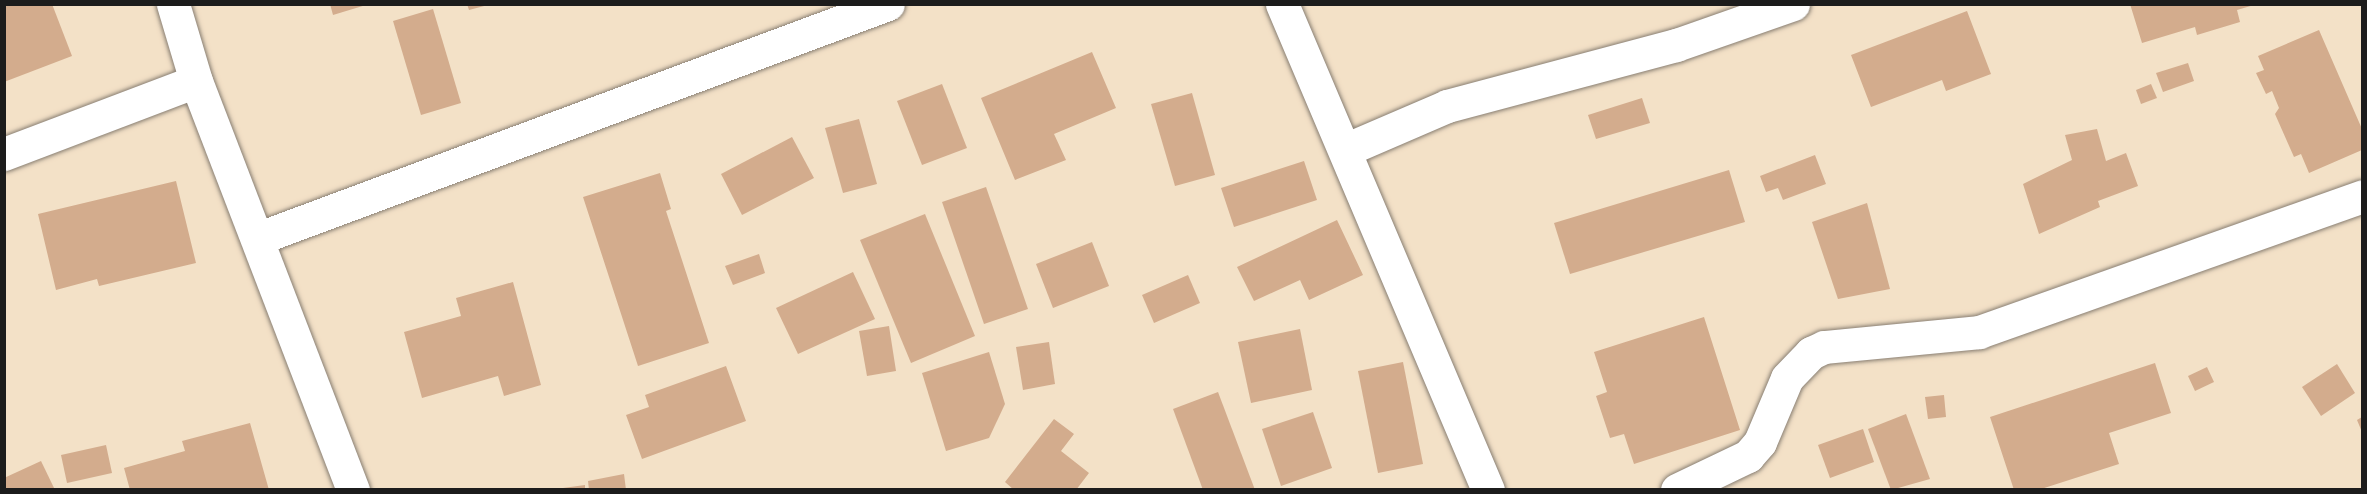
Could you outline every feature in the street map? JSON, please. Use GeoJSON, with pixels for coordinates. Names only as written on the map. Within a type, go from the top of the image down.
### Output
{"type":"FeatureCollection","features":[{"type":"Feature","properties":{"kind":"street"},"geometry":{"type":"LineString","coordinates":[[173,4],[196,81],[259,238],[353,489]]}},
{"type":"Feature","properties":{"kind":"street"},"geometry":{"type":"LineString","coordinates":[[259,238],[888,4]]}},
{"type":"Feature","properties":{"kind":"street"},"geometry":{"type":"LineString","coordinates":[[1282,4],[1488,489]]}},
{"type":"Feature","properties":{"kind":"street"},"geometry":{"type":"LineString","coordinates":[[1345,150],[1447,106],[1676,45],[1793,4]]}},
{"type":"Feature","properties":{"kind":"street"},"geometry":{"type":"LineString","coordinates":[[4,154],[196,81]]}},
{"type":"Feature","properties":{"kind":"street"},"geometry":{"type":"LineString","coordinates":[[1677,489],[1748,456],[1760,442],[1787,378],[1811,353],[1824,346],[1979,332],[2362,196]]}},
{"type":"Feature","properties":{"kind":"building"},"geometry":{"type":"Polygon","coordinates":[[[4,4],[52,4],[72,56],[4,82],[4,4]]]}},
{"type":"Feature","properties":{"kind":"building"},"geometry":{"type":"Polygon","coordinates":[[[330,4],[366,4],[366,5],[333,15],[330,4]]]}},
{"type":"Feature","properties":{"kind":"building"},"geometry":{"type":"Polygon","coordinates":[[[467,4],[488,4],[488,5],[469,10],[467,4]]]}},
{"type":"Feature","properties":{"kind":"building"},"geometry":{"type":"Polygon","coordinates":[[[2130,4],[2254,5],[2237,10],[2240,22],[2197,35],[2195,27],[2142,43],[2130,4]]]}},
{"type":"Feature","properties":{"kind":"building"},"geometry":{"type":"Polygon","coordinates":[[[433,9],[461,103],[421,115],[393,21],[433,9]]]}},
{"type":"Feature","properties":{"kind":"building"},"geometry":{"type":"Polygon","coordinates":[[[1967,11],[1991,74],[1946,91],[1942,80],[1871,107],[1851,55],[1967,11]]]}},
{"type":"Feature","properties":{"kind":"building"},"geometry":{"type":"Polygon","coordinates":[[[2319,30],[2362,129],[2362,150],[2309,173],[2301,154],[2294,157],[2275,114],[2279,108],[2272,91],[2266,94],[2256,73],[2264,70],[2258,56],[2319,30]]]}},
{"type":"Feature","properties":{"kind":"building"},"geometry":{"type":"Polygon","coordinates":[[[1092,52],[1116,108],[1054,134],[1066,160],[1015,180],[981,98],[1092,52]]]}},
{"type":"Feature","properties":{"kind":"building"},"geometry":{"type":"Polygon","coordinates":[[[2188,63],[2194,81],[2163,92],[2156,73],[2188,63]]]}},
{"type":"Feature","properties":{"kind":"building"},"geometry":{"type":"Polygon","coordinates":[[[942,84],[967,148],[922,165],[897,101],[942,84]]]}},
{"type":"Feature","properties":{"kind":"building"},"geometry":{"type":"Polygon","coordinates":[[[2151,84],[2157,98],[2141,104],[2136,90],[2151,84]]]}},
{"type":"Feature","properties":{"kind":"building"},"geometry":{"type":"Polygon","coordinates":[[[1192,93],[1215,175],[1175,186],[1151,104],[1192,93]]]}},
{"type":"Feature","properties":{"kind":"building"},"geometry":{"type":"Polygon","coordinates":[[[1642,98],[1650,123],[1596,139],[1588,115],[1642,98]]]}},
{"type":"Feature","properties":{"kind":"building"},"geometry":{"type":"Polygon","coordinates":[[[859,119],[877,184],[843,193],[825,128],[859,119]]]}},
{"type":"Feature","properties":{"kind":"building"},"geometry":{"type":"Polygon","coordinates":[[[2097,129],[2106,161],[2126,153],[2138,186],[2098,201],[2100,207],[2039,234],[2023,184],[2072,160],[2065,135],[2097,129]]]}},
{"type":"Feature","properties":{"kind":"building"},"geometry":{"type":"Polygon","coordinates":[[[792,137],[814,178],[742,215],[721,174],[792,137]]]}},
{"type":"Feature","properties":{"kind":"building"},"geometry":{"type":"Polygon","coordinates":[[[1815,155],[1826,184],[1783,200],[1778,188],[1766,192],[1760,176],[1815,155]]]}},
{"type":"Feature","properties":{"kind":"building"},"geometry":{"type":"Polygon","coordinates":[[[1304,161],[1317,200],[1234,227],[1221,188],[1304,161]]]}},
{"type":"Feature","properties":{"kind":"building"},"geometry":{"type":"Polygon","coordinates":[[[1729,170],[1745,222],[1570,274],[1554,223],[1729,170]]]}},
{"type":"Feature","properties":{"kind":"building"},"geometry":{"type":"Polygon","coordinates":[[[660,173],[671,209],[666,211],[709,343],[638,366],[583,197],[660,173]]]}},
{"type":"Feature","properties":{"kind":"building"},"geometry":{"type":"Polygon","coordinates":[[[176,181],[196,263],[99,286],[97,279],[56,290],[38,214],[176,181]]]}},
{"type":"Feature","properties":{"kind":"building"},"geometry":{"type":"Polygon","coordinates":[[[986,187],[1028,309],[984,324],[942,202],[986,187]]]}},
{"type":"Feature","properties":{"kind":"building"},"geometry":{"type":"Polygon","coordinates":[[[1867,203],[1890,289],[1838,299],[1812,222],[1867,203]]]}},
{"type":"Feature","properties":{"kind":"building"},"geometry":{"type":"Polygon","coordinates":[[[925,214],[975,336],[911,363],[860,240],[925,214]]]}},
{"type":"Feature","properties":{"kind":"building"},"geometry":{"type":"Polygon","coordinates":[[[1337,220],[1363,275],[1309,300],[1300,280],[1254,301],[1237,267],[1337,220]]]}},
{"type":"Feature","properties":{"kind":"building"},"geometry":{"type":"Polygon","coordinates":[[[1092,242],[1109,286],[1053,308],[1036,264],[1092,242]]]}},
{"type":"Feature","properties":{"kind":"building"},"geometry":{"type":"Polygon","coordinates":[[[759,254],[765,273],[733,285],[725,266],[759,254]]]}},
{"type":"Feature","properties":{"kind":"building"},"geometry":{"type":"Polygon","coordinates":[[[853,272],[875,319],[798,354],[776,308],[853,272]]]}},
{"type":"Feature","properties":{"kind":"building"},"geometry":{"type":"Polygon","coordinates":[[[1188,275],[1200,303],[1154,323],[1142,295],[1188,275]]]}},
{"type":"Feature","properties":{"kind":"building"},"geometry":{"type":"Polygon","coordinates":[[[513,282],[541,385],[504,396],[498,376],[422,398],[404,332],[461,316],[456,298],[513,282]]]}},
{"type":"Feature","properties":{"kind":"building"},"geometry":{"type":"Polygon","coordinates":[[[1704,317],[1740,430],[1634,464],[1624,434],[1610,438],[1596,396],[1607,392],[1594,352],[1704,317]]]}},
{"type":"Feature","properties":{"kind":"building"},"geometry":{"type":"Polygon","coordinates":[[[889,326],[896,371],[867,376],[859,331],[889,326]]]}},
{"type":"Feature","properties":{"kind":"building"},"geometry":{"type":"Polygon","coordinates":[[[1300,329],[1312,390],[1251,403],[1238,342],[1300,329]]]}},
{"type":"Feature","properties":{"kind":"building"},"geometry":{"type":"Polygon","coordinates":[[[1049,342],[1055,384],[1023,390],[1016,347],[1049,342]]]}},
{"type":"Feature","properties":{"kind":"building"},"geometry":{"type":"Polygon","coordinates":[[[989,352],[1005,404],[989,438],[946,451],[922,373],[989,352]]]}},
{"type":"Feature","properties":{"kind":"building"},"geometry":{"type":"Polygon","coordinates":[[[1403,362],[1423,464],[1378,473],[1358,371],[1403,362]]]}},
{"type":"Feature","properties":{"kind":"building"},"geometry":{"type":"Polygon","coordinates":[[[2155,363],[2171,413],[2109,433],[2119,464],[2038,490],[2014,490],[1990,417],[2155,363]]]}},
{"type":"Feature","properties":{"kind":"building"},"geometry":{"type":"Polygon","coordinates":[[[2337,364],[2355,393],[2321,416],[2302,387],[2337,364]]]}},
{"type":"Feature","properties":{"kind":"building"},"geometry":{"type":"Polygon","coordinates":[[[726,366],[746,421],[642,459],[626,415],[649,407],[645,395],[726,366]]]}},
{"type":"Feature","properties":{"kind":"building"},"geometry":{"type":"Polygon","coordinates":[[[2207,367],[2214,382],[2195,391],[2188,376],[2207,367]]]}},
{"type":"Feature","properties":{"kind":"building"},"geometry":{"type":"Polygon","coordinates":[[[1218,392],[1255,490],[1203,490],[1173,409],[1218,392]]]}},
{"type":"Feature","properties":{"kind":"building"},"geometry":{"type":"Polygon","coordinates":[[[1944,395],[1946,417],[1928,419],[1925,397],[1944,395]]]}},
{"type":"Feature","properties":{"kind":"building"},"geometry":{"type":"Polygon","coordinates":[[[1313,412],[1332,468],[1281,486],[1262,429],[1313,412]]]}},
{"type":"Feature","properties":{"kind":"building"},"geometry":{"type":"Polygon","coordinates":[[[1906,414],[1930,479],[1891,490],[1868,429],[1906,414]]]}},
{"type":"Feature","properties":{"kind":"building"},"geometry":{"type":"Polygon","coordinates":[[[2362,417],[2362,432],[2357,420],[2362,417]]]}},
{"type":"Feature","properties":{"kind":"building"},"geometry":{"type":"Polygon","coordinates":[[[1054,419],[1074,434],[1061,451],[1089,473],[1076,490],[1014,490],[1005,482],[1054,419]]]}},
{"type":"Feature","properties":{"kind":"building"},"geometry":{"type":"Polygon","coordinates":[[[250,423],[269,490],[130,490],[124,468],[185,451],[182,441],[250,423]]]}},
{"type":"Feature","properties":{"kind":"building"},"geometry":{"type":"Polygon","coordinates":[[[1863,429],[1874,462],[1830,478],[1818,445],[1863,429]]]}},
{"type":"Feature","properties":{"kind":"building"},"geometry":{"type":"Polygon","coordinates":[[[106,445],[112,473],[67,483],[61,455],[106,445]]]}},
{"type":"Feature","properties":{"kind":"building"},"geometry":{"type":"Polygon","coordinates":[[[41,461],[55,490],[4,490],[4,478],[41,461]]]}},
{"type":"Feature","properties":{"kind":"building"},"geometry":{"type":"Polygon","coordinates":[[[624,474],[626,490],[589,490],[588,481],[624,474]]]}},
{"type":"Feature","properties":{"kind":"building"},"geometry":{"type":"Polygon","coordinates":[[[585,485],[585,490],[563,490],[563,488],[585,485]]]}}]}
